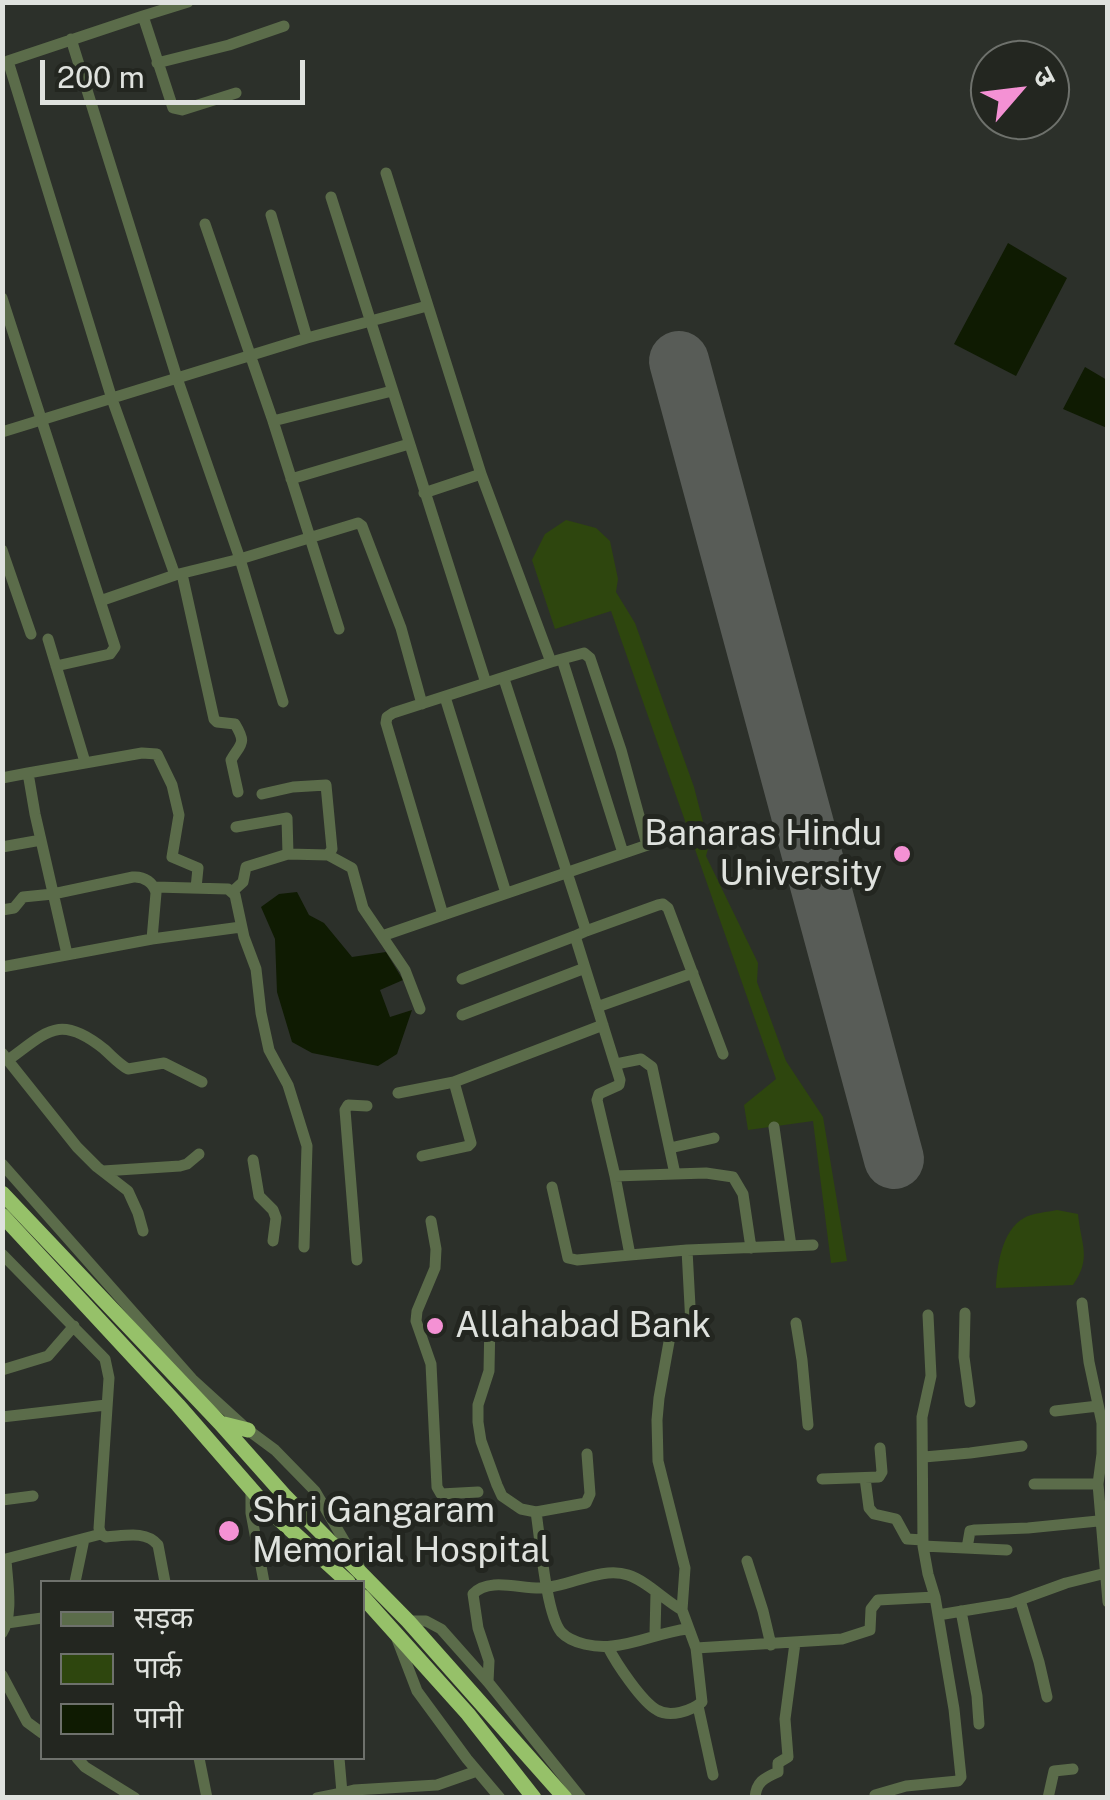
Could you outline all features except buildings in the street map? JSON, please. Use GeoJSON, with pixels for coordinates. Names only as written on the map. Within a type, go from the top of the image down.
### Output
{"type":"FeatureCollection","features":[{"type":"Feature","properties":{"kind":"highway"},"geometry":{"type":"LineString","coordinates":[[2,1193],[362,1573],[534,1798]]}},
{"type":"Feature","properties":{"kind":"highway"},"geometry":{"type":"LineString","coordinates":[[2,1215],[272,1513],[346,1580]]}},
{"type":"Feature","properties":{"kind":"highway"},"geometry":{"type":"LineString","coordinates":[[220,1423],[248,1430]]}},
{"type":"Feature","properties":{"kind":"highway"},"geometry":{"type":"LineString","coordinates":[[365,1598],[400,1625],[565,1798]]}},
{"type":"Feature","properties":{"kind":"street"},"geometry":{"type":"LineString","coordinates":[[188,2],[5,62],[112,399],[178,574],[214,719],[235,724],[242,741],[231,760],[238,792]]}},
{"type":"Feature","properties":{"kind":"street"},"geometry":{"type":"LineString","coordinates":[[143,16],[172,108],[177,110],[236,93]]}},
{"type":"Feature","properties":{"kind":"street"},"geometry":{"type":"LineString","coordinates":[[158,62],[229,45],[284,26]]}},
{"type":"Feature","properties":{"kind":"street"},"geometry":{"type":"LineString","coordinates":[[71,38],[284,702]]}},
{"type":"Feature","properties":{"kind":"street"},"geometry":{"type":"LineString","coordinates":[[386,174],[481,474],[557,661],[623,853]]}},
{"type":"Feature","properties":{"kind":"street"},"geometry":{"type":"LineString","coordinates":[[331,197],[486,683]]}},
{"type":"Feature","properties":{"kind":"street"},"geometry":{"type":"LineString","coordinates":[[272,215],[307,338]]}},
{"type":"Feature","properties":{"kind":"street"},"geometry":{"type":"LineString","coordinates":[[205,224],[339,629]]}},
{"type":"Feature","properties":{"kind":"street"},"geometry":{"type":"LineString","coordinates":[[2,298],[114,651],[56,666]]}},
{"type":"Feature","properties":{"kind":"street"},"geometry":{"type":"LineString","coordinates":[[2,432],[307,338],[427,306]]}},
{"type":"Feature","properties":{"kind":"street"},"geometry":{"type":"LineString","coordinates":[[273,421],[392,391]]}},
{"type":"Feature","properties":{"kind":"street"},"geometry":{"type":"LineString","coordinates":[[291,479],[409,444]]}},
{"type":"Feature","properties":{"kind":"street"},"geometry":{"type":"LineString","coordinates":[[424,492],[481,474]]}},
{"type":"Feature","properties":{"kind":"street"},"geometry":{"type":"LineString","coordinates":[[100,601],[178,574],[240,560],[358,523],[401,628],[422,704]]}},
{"type":"Feature","properties":{"kind":"street"},"geometry":{"type":"LineString","coordinates":[[2,550],[31,634]]}},
{"type":"Feature","properties":{"kind":"street"},"geometry":{"type":"LineString","coordinates":[[48,639],[84,762]]}},
{"type":"Feature","properties":{"kind":"street"},"geometry":{"type":"LineString","coordinates":[[443,915],[386,723],[393,713],[584,653],[590,658],[621,750],[647,845]]}},
{"type":"Feature","properties":{"kind":"street"},"geometry":{"type":"LineString","coordinates":[[504,679],[567,871],[585,968],[620,1080],[618,1085],[598,1094],[597,1100],[630,1255]]}},
{"type":"Feature","properties":{"kind":"street"},"geometry":{"type":"LineString","coordinates":[[444,697],[506,893]]}},
{"type":"Feature","properties":{"kind":"street"},"geometry":{"type":"LineString","coordinates":[[2,778],[84,762],[157,754],[172,785],[179,815],[172,858],[198,868],[196,888]]}},
{"type":"Feature","properties":{"kind":"street"},"geometry":{"type":"LineString","coordinates":[[28,773],[67,954]]}},
{"type":"Feature","properties":{"kind":"street"},"geometry":{"type":"LineString","coordinates":[[262,794],[326,785],[332,848],[328,855]]}},
{"type":"Feature","properties":{"kind":"street"},"geometry":{"type":"LineString","coordinates":[[236,827],[286,818],[288,854]]}},
{"type":"Feature","properties":{"kind":"street"},"geometry":{"type":"LineString","coordinates":[[382,936],[665,839]]}},
{"type":"Feature","properties":{"kind":"street"},"geometry":{"type":"LineString","coordinates":[[2,847],[42,840]]}},
{"type":"Feature","properties":{"kind":"street"},"geometry":{"type":"LineString","coordinates":[[2,910],[14,908],[23,897],[138,877],[154,887],[233,891],[243,882],[246,867],[288,854],[328,855],[352,868],[362,908],[405,970],[420,1009]]}},
{"type":"Feature","properties":{"kind":"street"},"geometry":{"type":"LineString","coordinates":[[152,939],[154,887]]}},
{"type":"Feature","properties":{"kind":"street"},"geometry":{"type":"LineString","coordinates":[[233,891],[256,969],[260,1013],[270,1050],[288,1084],[307,1146],[304,1247]]}},
{"type":"Feature","properties":{"kind":"street"},"geometry":{"type":"LineString","coordinates":[[462,980],[664,904],[723,1054]]}},
{"type":"Feature","properties":{"kind":"street"},"geometry":{"type":"LineString","coordinates":[[2,966],[242,927]]}},
{"type":"Feature","properties":{"kind":"street"},"geometry":{"type":"LineString","coordinates":[[462,1015],[585,968]]}},
{"type":"Feature","properties":{"kind":"street"},"geometry":{"type":"LineString","coordinates":[[597,1006],[693,974]]}},
{"type":"Feature","properties":{"kind":"street"},"geometry":{"type":"LineString","coordinates":[[398,1093],[454,1082],[603,1025]]}},
{"type":"Feature","properties":{"kind":"street"},"geometry":{"type":"LineString","coordinates":[[143,1232],[128,1191],[72,1142],[5,1056],[48,1032],[72,1029],[92,1039],[128,1069],[164,1063],[202,1082]]}},
{"type":"Feature","properties":{"kind":"street"},"geometry":{"type":"LineString","coordinates":[[616,1064],[641,1059],[652,1066],[675,1174]]}},
{"type":"Feature","properties":{"kind":"street"},"geometry":{"type":"LineString","coordinates":[[422,1156],[471,1143],[454,1082]]}},
{"type":"Feature","properties":{"kind":"street"},"geometry":{"type":"LineString","coordinates":[[357,1260],[345,1110],[348,1105],[367,1106]]}},
{"type":"Feature","properties":{"kind":"street"},"geometry":{"type":"LineString","coordinates":[[774,1127],[791,1246]]}},
{"type":"Feature","properties":{"kind":"street"},"geometry":{"type":"LineString","coordinates":[[670,1148],[714,1138]]}},
{"type":"Feature","properties":{"kind":"street"},"geometry":{"type":"LineString","coordinates":[[103,1172],[180,1166],[199,1154]]}},
{"type":"Feature","properties":{"kind":"street"},"geometry":{"type":"LineString","coordinates":[[253,1160],[259,1196],[276,1218],[273,1241]]}},
{"type":"Feature","properties":{"kind":"street"},"geometry":{"type":"LineString","coordinates":[[2,1164],[192,1379],[315,1491],[362,1573]]}},
{"type":"Feature","properties":{"kind":"street"},"geometry":{"type":"LineString","coordinates":[[616,1176],[733,1177],[744,1194],[751,1248]]}},
{"type":"Feature","properties":{"kind":"street"},"geometry":{"type":"LineString","coordinates":[[552,1187],[568,1258],[577,1260],[687,1250],[813,1245]]}},
{"type":"Feature","properties":{"kind":"street"},"geometry":{"type":"LineString","coordinates":[[431,1221],[435,1268],[416,1321],[431,1364],[437,1487],[441,1494],[478,1492]]}},
{"type":"Feature","properties":{"kind":"street"},"geometry":{"type":"LineString","coordinates":[[687,1250],[691,1325]]}},
{"type":"Feature","properties":{"kind":"street"},"geometry":{"type":"LineString","coordinates":[[2,1254],[7,1266],[105,1359],[109,1378],[99,1528],[106,1537],[150,1536],[158,1545],[166,1580]]}},
{"type":"Feature","properties":{"kind":"street"},"geometry":{"type":"LineString","coordinates":[[1082,1303],[1105,1454],[1098,1484],[1105,1520],[1108,1602]]}},
{"type":"Feature","properties":{"kind":"street"},"geometry":{"type":"LineString","coordinates":[[965,1312],[964,1357],[970,1402]]}},
{"type":"Feature","properties":{"kind":"street"},"geometry":{"type":"LineString","coordinates":[[875,1795],[906,1786],[958,1781],[961,1777],[954,1710],[923,1543],[922,1417],[930,1386],[928,1315]]}},
{"type":"Feature","properties":{"kind":"street"},"geometry":{"type":"LineString","coordinates":[[490,1319],[489,1371],[478,1406],[482,1442],[502,1496],[522,1509],[536,1512],[581,1506],[590,1500],[588,1454]]}},
{"type":"Feature","properties":{"kind":"street"},"geometry":{"type":"LineString","coordinates":[[796,1323],[808,1426]]}},
{"type":"Feature","properties":{"kind":"street"},"geometry":{"type":"LineString","coordinates":[[608,1647],[620,1669],[655,1710],[669,1714],[698,1706],[703,1697],[696,1648],[682,1610],[685,1568],[658,1460],[657,1420],[672,1325]]}},
{"type":"Feature","properties":{"kind":"street"},"geometry":{"type":"LineString","coordinates":[[2,1370],[48,1356],[74,1326]]}},
{"type":"Feature","properties":{"kind":"street"},"geometry":{"type":"LineString","coordinates":[[2,1417],[106,1405]]}},
{"type":"Feature","properties":{"kind":"street"},"geometry":{"type":"LineString","coordinates":[[1055,1411],[1098,1406]]}},
{"type":"Feature","properties":{"kind":"street"},"geometry":{"type":"LineString","coordinates":[[924,1457],[1022,1446]]}},
{"type":"Feature","properties":{"kind":"street"},"geometry":{"type":"LineString","coordinates":[[822,1479],[882,1476],[880,1448]]}},
{"type":"Feature","properties":{"kind":"street"},"geometry":{"type":"LineString","coordinates":[[865,1478],[874,1514],[896,1520],[906,1539],[1007,1550]]}},
{"type":"Feature","properties":{"kind":"street"},"geometry":{"type":"LineString","coordinates":[[1034,1484],[1098,1484]]}},
{"type":"Feature","properties":{"kind":"street"},"geometry":{"type":"LineString","coordinates":[[250,1486],[264,1580]]}},
{"type":"Feature","properties":{"kind":"street"},"geometry":{"type":"LineString","coordinates":[[2,1500],[33,1496]]}},
{"type":"Feature","properties":{"kind":"street"},"geometry":{"type":"LineString","coordinates":[[536,1512],[548,1588],[560,1632],[589,1645],[608,1647],[687,1628]]}},
{"type":"Feature","properties":{"kind":"street"},"geometry":{"type":"LineString","coordinates":[[968,1548],[970,1531],[1105,1520]]}},
{"type":"Feature","properties":{"kind":"street"},"geometry":{"type":"LineString","coordinates":[[40,1619],[5,1628],[4,1559],[101,1534]]}},
{"type":"Feature","properties":{"kind":"street"},"geometry":{"type":"LineString","coordinates":[[75,1580],[84,1539]]}},
{"type":"Feature","properties":{"kind":"street"},"geometry":{"type":"LineString","coordinates":[[746,1560],[764,1610],[771,1645]]}},
{"type":"Feature","properties":{"kind":"street"},"geometry":{"type":"LineString","coordinates":[[938,1615],[1020,1600],[1106,1573]]}},
{"type":"Feature","properties":{"kind":"street"},"geometry":{"type":"LineString","coordinates":[[488,1682],[489,1662],[473,1594],[480,1587],[548,1588],[623,1574],[633,1576],[682,1610]]}},
{"type":"Feature","properties":{"kind":"street"},"geometry":{"type":"LineString","coordinates":[[655,1634],[656,1593]]}},
{"type":"Feature","properties":{"kind":"street"},"geometry":{"type":"LineString","coordinates":[[696,1648],[842,1639],[867,1633],[871,1627],[871,1608],[881,1599],[935,1596]]}},
{"type":"Feature","properties":{"kind":"street"},"geometry":{"type":"LineString","coordinates":[[1020,1600],[1046,1697]]}},
{"type":"Feature","properties":{"kind":"street"},"geometry":{"type":"LineString","coordinates":[[960,1612],[980,1724]]}},
{"type":"Feature","properties":{"kind":"street"},"geometry":{"type":"LineString","coordinates":[[500,1798],[416,1691],[400,1625],[434,1624],[488,1682],[580,1798]]}},
{"type":"Feature","properties":{"kind":"street"},"geometry":{"type":"LineString","coordinates":[[755,1798],[762,1778],[778,1772],[778,1763],[788,1757],[786,1719],[795,1643]]}},
{"type":"Feature","properties":{"kind":"street"},"geometry":{"type":"LineString","coordinates":[[2,1675],[7,1692],[27,1722],[40,1732]]}},
{"type":"Feature","properties":{"kind":"street"},"geometry":{"type":"LineString","coordinates":[[698,1706],[712,1776]]}},
{"type":"Feature","properties":{"kind":"street"},"geometry":{"type":"LineString","coordinates":[[79,1760],[135,1798]]}},
{"type":"Feature","properties":{"kind":"street"},"geometry":{"type":"LineString","coordinates":[[199,1760],[207,1798]]}},
{"type":"Feature","properties":{"kind":"street"},"geometry":{"type":"LineString","coordinates":[[339,1760],[339,1795]]}},
{"type":"Feature","properties":{"kind":"street"},"geometry":{"type":"LineString","coordinates":[[1048,1798],[1054,1771],[1073,1768]]}},
{"type":"Feature","properties":{"kind":"street"},"geometry":{"type":"LineString","coordinates":[[316,1798],[420,1792],[477,1771]]}},
{"type":"Feature","properties":{"kind":"green space"},"geometry":{"type":"Polygon","coordinates":[[[566,520],[596,528],[610,541],[618,579],[616,592],[635,623],[694,787],[709,845],[706,856],[758,963],[757,982],[786,1061],[823,1117],[847,1261],[831,1263],[813,1121],[748,1130],[744,1105],[776,1079],[611,611],[555,629],[532,560],[545,534],[566,520]]]}},
{"type":"Feature","properties":{"kind":"green space"},"geometry":{"type":"Polygon","coordinates":[[[1057,1210],[1078,1214],[1084,1259],[1073,1285],[996,1288],[999,1259],[1010,1231],[1027,1216],[1057,1210]]]}},
{"type":"Feature","properties":{"kind":"water"},"geometry":{"type":"Polygon","coordinates":[[[1008,243],[1067,278],[1016,376],[954,344],[1008,243]]]}},
{"type":"Feature","properties":{"kind":"water"},"geometry":{"type":"Polygon","coordinates":[[[1085,367],[1107,380],[1107,428],[1063,409],[1085,367]]]}},
{"type":"Feature","properties":{"kind":"water"},"geometry":{"type":"Polygon","coordinates":[[[297,892],[309,915],[324,923],[352,957],[386,952],[403,980],[380,990],[390,1017],[412,1010],[397,1054],[378,1066],[312,1053],[292,1042],[277,992],[275,939],[261,907],[279,894],[297,892]]]}},
{"type":"Feature","properties":{"kind":"runway"},"geometry":{"type":"LineString","coordinates":[[679,361],[894,1159]]}},
{"type":"Feature","properties":{"kind":"place","name":"Banaras Hindu University"},"geometry":{"type":"Point","coordinates":[902,854]}},
{"type":"Feature","properties":{"kind":"place","name":"Allahabad Bank"},"geometry":{"type":"Point","coordinates":[435,1326]}},
{"type":"Feature","properties":{"kind":"place","name":"Shri Gangaram Memorial Hospital"},"geometry":{"type":"Point","coordinates":[229,1531]}}]}
